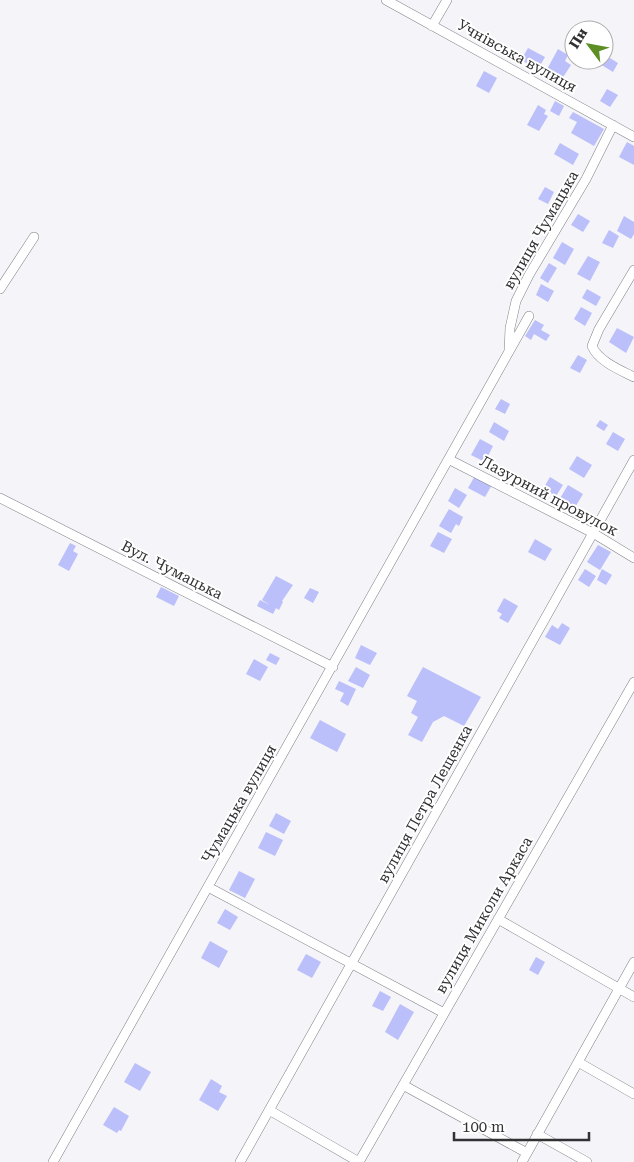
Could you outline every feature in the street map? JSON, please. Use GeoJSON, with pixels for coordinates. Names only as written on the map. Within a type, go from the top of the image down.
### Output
{"type":"FeatureCollection","features":[{"type":"Feature","properties":{"kind":"street","name":"Учнівська вулиця"},"geometry":{"type":"LineString","coordinates":[[386,0],[634,137]]}},
{"type":"Feature","properties":{"kind":"street"},"geometry":{"type":"LineString","coordinates":[[432,26],[447,0]]}},
{"type":"Feature","properties":{"kind":"street","name":"вулиця Чумацька"},"geometry":{"type":"LineString","coordinates":[[509,354],[510,328],[516,301],[528,275],[586,179],[613,125]]}},
{"type":"Feature","properties":{"kind":"street"},"geometry":{"type":"LineString","coordinates":[[0,289],[34,237]]}},
{"type":"Feature","properties":{"kind":"street"},"geometry":{"type":"LineString","coordinates":[[634,270],[599,329],[592,346],[595,352],[602,358],[634,377]]}},
{"type":"Feature","properties":{"kind":"street","name":"Чумацька вулиця"},"geometry":{"type":"LineString","coordinates":[[53,1162],[450,460],[529,316]]}},
{"type":"Feature","properties":{"kind":"street","name":"Лазурний провулок"},"geometry":{"type":"LineString","coordinates":[[450,460],[593,532],[634,558]]}},
{"type":"Feature","properties":{"kind":"street","name":"вулиця Петра Лещенка"},"geometry":{"type":"LineString","coordinates":[[240,1162],[634,460]]}},
{"type":"Feature","properties":{"kind":"street","name":"Вул. Чумацька"},"geometry":{"type":"LineString","coordinates":[[0,498],[332,667]]}},
{"type":"Feature","properties":{"kind":"street","name":"вулиця Миколи Аркаса"},"geometry":{"type":"LineString","coordinates":[[359,1162],[634,682]]}},
{"type":"Feature","properties":{"kind":"street"},"geometry":{"type":"LineString","coordinates":[[208,887],[444,1013]]}},
{"type":"Feature","properties":{"kind":"street"},"geometry":{"type":"LineString","coordinates":[[498,919],[634,997]]}},
{"type":"Feature","properties":{"kind":"street"},"geometry":{"type":"LineString","coordinates":[[522,1162],[634,962]]}},
{"type":"Feature","properties":{"kind":"street"},"geometry":{"type":"LineString","coordinates":[[578,1062],[634,1094]]}},
{"type":"Feature","properties":{"kind":"street"},"geometry":{"type":"LineString","coordinates":[[403,1085],[527,1152]]}},
{"type":"Feature","properties":{"kind":"street"},"geometry":{"type":"LineString","coordinates":[[269,1110],[359,1162]]}},
{"type":"Feature","properties":{"kind":"street"},"geometry":{"type":"LineString","coordinates":[[537,1134],[587,1162]]}},
{"type":"Feature","properties":{"kind":"building"},"geometry":{"type":"Polygon","coordinates":[[[528,48],[545,57],[538,69],[521,60],[528,48]]]}},
{"type":"Feature","properties":{"kind":"building"},"geometry":{"type":"Polygon","coordinates":[[[558,49],[564,53],[564,70],[568,70],[560,82],[545,73],[558,49]]]}},
{"type":"Feature","properties":{"kind":"building"},"geometry":{"type":"Polygon","coordinates":[[[614,61],[618,63],[613,72],[610,70],[614,70],[614,61]]]}},
{"type":"Feature","properties":{"kind":"building"},"geometry":{"type":"Polygon","coordinates":[[[484,71],[497,78],[489,93],[476,86],[484,71]]]}},
{"type":"Feature","properties":{"kind":"building"},"geometry":{"type":"Polygon","coordinates":[[[607,89],[618,95],[610,107],[600,101],[607,89]]]}},
{"type":"Feature","properties":{"kind":"building"},"geometry":{"type":"Polygon","coordinates":[[[555,101],[564,106],[559,116],[550,111],[555,101]]]}},
{"type":"Feature","properties":{"kind":"building"},"geometry":{"type":"Polygon","coordinates":[[[538,105],[546,110],[544,114],[548,116],[539,131],[527,125],[538,105]]]}},
{"type":"Feature","properties":{"kind":"building"},"geometry":{"type":"Polygon","coordinates":[[[573,112],[604,129],[594,146],[571,133],[577,122],[569,118],[573,112]]]}},
{"type":"Feature","properties":{"kind":"building"},"geometry":{"type":"Polygon","coordinates":[[[627,142],[634,146],[634,165],[619,157],[627,142]]]}},
{"type":"Feature","properties":{"kind":"building"},"geometry":{"type":"Polygon","coordinates":[[[560,143],[579,154],[573,165],[554,154],[560,143]]]}},
{"type":"Feature","properties":{"kind":"building"},"geometry":{"type":"Polygon","coordinates":[[[545,187],[554,192],[548,204],[538,199],[545,187]]]}},
{"type":"Feature","properties":{"kind":"building"},"geometry":{"type":"Polygon","coordinates":[[[578,214],[590,221],[583,232],[571,225],[578,214]]]}},
{"type":"Feature","properties":{"kind":"building"},"geometry":{"type":"Polygon","coordinates":[[[624,216],[634,222],[634,234],[631,239],[617,231],[624,216]]]}},
{"type":"Feature","properties":{"kind":"building"},"geometry":{"type":"Polygon","coordinates":[[[609,230],[619,236],[613,248],[602,243],[609,230]]]}},
{"type":"Feature","properties":{"kind":"building"},"geometry":{"type":"Polygon","coordinates":[[[562,242],[574,249],[565,265],[553,258],[562,242]]]}},
{"type":"Feature","properties":{"kind":"building"},"geometry":{"type":"Polygon","coordinates":[[[588,256],[600,262],[590,281],[577,274],[588,256]]]}},
{"type":"Feature","properties":{"kind":"building"},"geometry":{"type":"Polygon","coordinates":[[[549,263],[557,268],[548,283],[540,278],[549,263]]]}},
{"type":"Feature","properties":{"kind":"building"},"geometry":{"type":"Polygon","coordinates":[[[541,284],[554,291],[548,302],[536,295],[541,284]]]}},
{"type":"Feature","properties":{"kind":"building"},"geometry":{"type":"Polygon","coordinates":[[[587,289],[601,297],[596,306],[582,298],[587,289]]]}},
{"type":"Feature","properties":{"kind":"building"},"geometry":{"type":"Polygon","coordinates":[[[581,307],[592,313],[585,326],[574,319],[581,307]]]}},
{"type":"Feature","properties":{"kind":"building"},"geometry":{"type":"Polygon","coordinates":[[[535,320],[544,325],[541,330],[550,335],[546,341],[534,334],[531,340],[525,336],[535,320]]]}},
{"type":"Feature","properties":{"kind":"building"},"geometry":{"type":"Polygon","coordinates":[[[617,328],[634,337],[626,353],[609,342],[617,328]]]}},
{"type":"Feature","properties":{"kind":"building"},"geometry":{"type":"Polygon","coordinates":[[[578,355],[587,360],[580,373],[570,368],[578,355]]]}},
{"type":"Feature","properties":{"kind":"building"},"geometry":{"type":"Polygon","coordinates":[[[501,399],[510,404],[505,414],[495,409],[501,399]]]}},
{"type":"Feature","properties":{"kind":"building"},"geometry":{"type":"Polygon","coordinates":[[[600,420],[608,425],[604,431],[596,426],[600,420]]]}},
{"type":"Feature","properties":{"kind":"building"},"geometry":{"type":"Polygon","coordinates":[[[494,422],[509,431],[504,441],[489,432],[494,422]]]}},
{"type":"Feature","properties":{"kind":"building"},"geometry":{"type":"Polygon","coordinates":[[[613,432],[625,439],[618,451],[606,444],[613,432]]]}},
{"type":"Feature","properties":{"kind":"building"},"geometry":{"type":"Polygon","coordinates":[[[480,439],[493,446],[485,462],[471,455],[480,439]]]}},
{"type":"Feature","properties":{"kind":"building"},"geometry":{"type":"Polygon","coordinates":[[[577,456],[592,465],[584,478],[569,469],[577,456]]]}},
{"type":"Feature","properties":{"kind":"building"},"geometry":{"type":"Polygon","coordinates":[[[476,474],[493,483],[485,497],[468,488],[476,474]]]}},
{"type":"Feature","properties":{"kind":"building"},"geometry":{"type":"Polygon","coordinates":[[[550,477],[563,485],[556,496],[543,489],[550,477]]]}},
{"type":"Feature","properties":{"kind":"building"},"geometry":{"type":"Polygon","coordinates":[[[568,485],[583,494],[574,509],[559,500],[568,485]]]}},
{"type":"Feature","properties":{"kind":"building"},"geometry":{"type":"Polygon","coordinates":[[[455,488],[467,495],[459,508],[448,501],[455,488]]]}},
{"type":"Feature","properties":{"kind":"building"},"geometry":{"type":"Polygon","coordinates":[[[449,509],[463,517],[459,526],[456,524],[451,533],[439,526],[449,509]]]}},
{"type":"Feature","properties":{"kind":"building"},"geometry":{"type":"Polygon","coordinates":[[[438,532],[452,539],[444,553],[430,546],[438,532]]]}},
{"type":"Feature","properties":{"kind":"building"},"geometry":{"type":"Polygon","coordinates":[[[535,539],[552,549],[545,561],[528,552],[535,539]]]}},
{"type":"Feature","properties":{"kind":"building"},"geometry":{"type":"Polygon","coordinates":[[[70,543],[76,546],[73,551],[78,554],[69,571],[58,565],[70,543]]]}},
{"type":"Feature","properties":{"kind":"building"},"geometry":{"type":"Polygon","coordinates":[[[598,545],[611,552],[600,570],[587,562],[598,545]]]}},
{"type":"Feature","properties":{"kind":"building"},"geometry":{"type":"Polygon","coordinates":[[[585,569],[596,576],[589,587],[578,580],[585,569]]]}},
{"type":"Feature","properties":{"kind":"building"},"geometry":{"type":"Polygon","coordinates":[[[602,569],[612,575],[606,585],[597,580],[602,569]]]}},
{"type":"Feature","properties":{"kind":"building"},"geometry":{"type":"Polygon","coordinates":[[[276,576],[293,585],[282,601],[279,610],[276,608],[273,614],[257,606],[260,600],[270,605],[262,600],[276,576]]]}},
{"type":"Feature","properties":{"kind":"building"},"geometry":{"type":"Polygon","coordinates":[[[161,587],[179,596],[174,606],[156,597],[161,587]]]}},
{"type":"Feature","properties":{"kind":"building"},"geometry":{"type":"Polygon","coordinates":[[[310,588],[319,592],[313,603],[304,598],[310,588]]]}},
{"type":"Feature","properties":{"kind":"building"},"geometry":{"type":"Polygon","coordinates":[[[504,598],[518,606],[508,623],[499,618],[502,614],[497,611],[504,598]]]}},
{"type":"Feature","properties":{"kind":"building"},"geometry":{"type":"Polygon","coordinates":[[[562,623],[570,628],[560,645],[545,637],[552,625],[558,629],[562,623]]]}},
{"type":"Feature","properties":{"kind":"building"},"geometry":{"type":"Polygon","coordinates":[[[361,645],[377,653],[370,665],[355,658],[361,645]]]}},
{"type":"Feature","properties":{"kind":"building"},"geometry":{"type":"Polygon","coordinates":[[[270,653],[280,658],[276,665],[266,660],[270,653]]]}},
{"type":"Feature","properties":{"kind":"building"},"geometry":{"type":"Polygon","coordinates":[[[254,659],[268,667],[260,681],[246,674],[254,659]]]}},
{"type":"Feature","properties":{"kind":"building"},"geometry":{"type":"Polygon","coordinates":[[[356,667],[370,675],[363,688],[348,681],[356,667]]]}},
{"type":"Feature","properties":{"kind":"building"},"geometry":{"type":"Polygon","coordinates":[[[423,667],[481,697],[464,726],[444,716],[433,722],[422,742],[408,735],[418,717],[411,713],[417,701],[407,696],[423,667]]]}},
{"type":"Feature","properties":{"kind":"building"},"geometry":{"type":"Polygon","coordinates":[[[339,681],[356,689],[348,706],[340,701],[344,693],[335,689],[339,681]]]}},
{"type":"Feature","properties":{"kind":"building"},"geometry":{"type":"Polygon","coordinates":[[[320,720],[346,734],[337,752],[310,738],[320,720]]]}},
{"type":"Feature","properties":{"kind":"building"},"geometry":{"type":"Polygon","coordinates":[[[276,813],[291,821],[284,834],[269,826],[276,813]]]}},
{"type":"Feature","properties":{"kind":"building"},"geometry":{"type":"Polygon","coordinates":[[[266,832],[283,840],[275,856],[258,848],[266,832]]]}},
{"type":"Feature","properties":{"kind":"building"},"geometry":{"type":"Polygon","coordinates":[[[239,871],[255,879],[245,898],[229,890],[239,871]]]}},
{"type":"Feature","properties":{"kind":"building"},"geometry":{"type":"Polygon","coordinates":[[[225,909],[238,917],[230,930],[217,923],[225,909]]]}},
{"type":"Feature","properties":{"kind":"building"},"geometry":{"type":"Polygon","coordinates":[[[210,941],[228,951],[219,968],[201,958],[210,941]]]}},
{"type":"Feature","properties":{"kind":"building"},"geometry":{"type":"Polygon","coordinates":[[[306,954],[321,962],[312,978],[297,970],[306,954]]]}},
{"type":"Feature","properties":{"kind":"building"},"geometry":{"type":"Polygon","coordinates":[[[536,957],[545,962],[538,975],[529,970],[536,957]]]}},
{"type":"Feature","properties":{"kind":"building"},"geometry":{"type":"Polygon","coordinates":[[[380,991],[391,997],[383,1011],[372,1006],[380,991]]]}},
{"type":"Feature","properties":{"kind":"building"},"geometry":{"type":"Polygon","coordinates":[[[400,1004],[414,1012],[398,1040],[385,1032],[400,1004]]]}},
{"type":"Feature","properties":{"kind":"building"},"geometry":{"type":"Polygon","coordinates":[[[135,1063],[151,1072],[140,1091],[124,1082],[135,1063]]]}},
{"type":"Feature","properties":{"kind":"building"},"geometry":{"type":"Polygon","coordinates":[[[211,1079],[222,1086],[219,1092],[227,1096],[218,1111],[199,1100],[211,1079]]]}},
{"type":"Feature","properties":{"kind":"building"},"geometry":{"type":"Polygon","coordinates":[[[114,1107],[129,1116],[121,1131],[119,1130],[117,1133],[103,1125],[114,1107]]]}}]}
